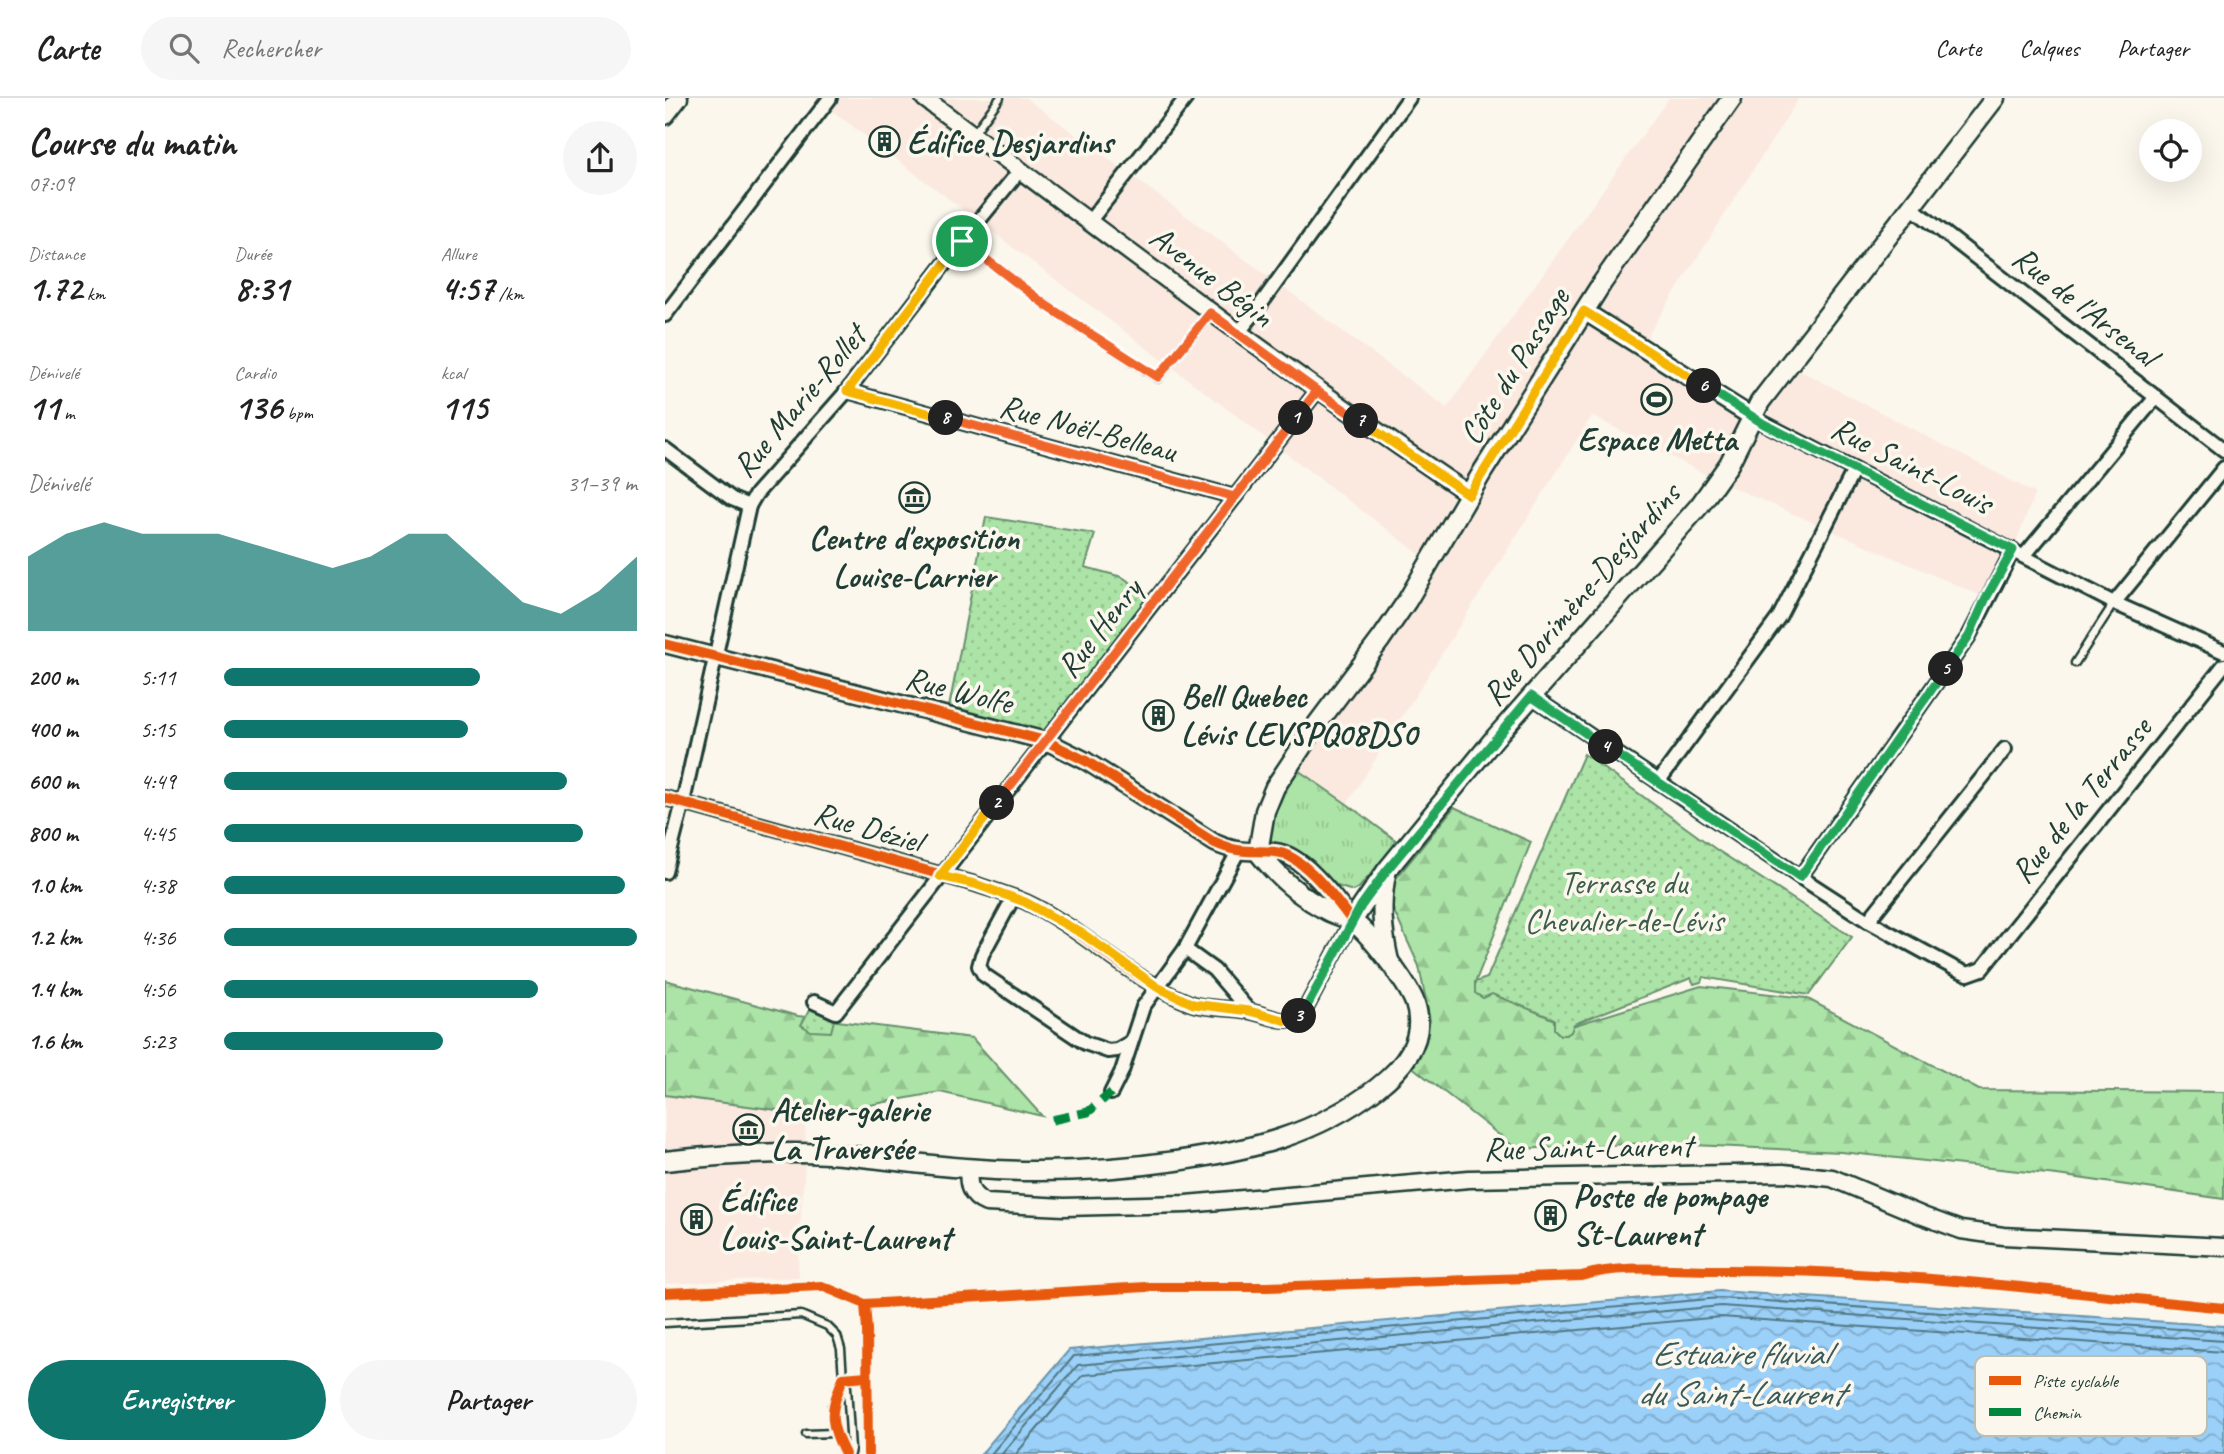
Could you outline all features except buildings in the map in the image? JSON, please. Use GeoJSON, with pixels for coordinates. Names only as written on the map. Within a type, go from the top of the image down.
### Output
{"type":"FeatureCollection","features":[{"type":"Feature","properties":{"kind":"main road","name":"Côte du Passage"},"geometry":{"type":"LineString","coordinates":[[1258,852],[1265,811],[1275,787],[1315,727],[1407,601],[1469,495],[1584,311],[1732,98]]}},
{"type":"Feature","properties":{"kind":"main road","name":"Rue Dorimène-Desjardins"},"geometry":{"type":"LineString","coordinates":[[1352,920],[1387,870],[1531,696],[1700,505],[1729,464],[1760,402],[1995,98]]}},
{"type":"Feature","properties":{"kind":"main road"},"geometry":{"type":"LineString","coordinates":[[665,1161],[806,1153],[969,1168],[1107,1170],[1244,1150],[1291,1136],[1329,1119],[1363,1099],[1403,1065],[1417,1036],[1415,1002],[1389,961],[1352,920],[1326,911],[1288,885],[1258,852]]}},
{"type":"Feature","properties":{"kind":"main road"},"geometry":{"type":"LineString","coordinates":[[1387,870],[1382,893],[1381,918],[1389,961]]}},
{"type":"Feature","properties":{"kind":"street"},"geometry":{"type":"LineString","coordinates":[[665,116],[678,98]]}},
{"type":"Feature","properties":{"kind":"street"},"geometry":{"type":"LineString","coordinates":[[665,315],[830,98]]}},
{"type":"Feature","properties":{"kind":"street","name":"Avenue Bégin"},"geometry":{"type":"LineString","coordinates":[[924,98],[1317,391],[1469,495]]}},
{"type":"Feature","properties":{"kind":"street"},"geometry":{"type":"LineString","coordinates":[[1089,222],[1186,98]]}},
{"type":"Feature","properties":{"kind":"street"},"geometry":{"type":"LineString","coordinates":[[1238,333],[1253,316],[1409,98]]}},
{"type":"Feature","properties":{"kind":"street","name":"Rue Marie-Rollet"},"geometry":{"type":"LineString","coordinates":[[665,872],[683,803],[749,506],[756,494],[847,391],[1021,169]]}},
{"type":"Feature","properties":{"kind":"street","name":"Rue de l'Arsenal"},"geometry":{"type":"LineString","coordinates":[[1911,206],[2224,450]]}},
{"type":"Feature","properties":{"kind":"street","name":"Rue Saint-Louis"},"geometry":{"type":"LineString","coordinates":[[1584,311],[1752,417],[2114,603],[2224,652]]}},
{"type":"Feature","properties":{"kind":"street","name":"Rue Noël-Belleau"},"geometry":{"type":"LineString","coordinates":[[847,391],[1235,497]]}},
{"type":"Feature","properties":{"kind":"street","name":"Rue Henry"},"geometry":{"type":"LineString","coordinates":[[814,1002],[836,1012],[1317,391]]}},
{"type":"Feature","properties":{"kind":"street"},"geometry":{"type":"LineString","coordinates":[[1800,877],[1969,636],[1986,598],[2018,553],[2157,397]]}},
{"type":"Feature","properties":{"kind":"street"},"geometry":{"type":"LineString","coordinates":[[665,449],[732,499],[749,506]]}},
{"type":"Feature","properties":{"kind":"street"},"geometry":{"type":"LineString","coordinates":[[2114,603],[2224,468]]}},
{"type":"Feature","properties":{"kind":"street"},"geometry":{"type":"LineString","coordinates":[[1658,782],[1779,617],[1854,470]]}},
{"type":"Feature","properties":{"kind":"street","name":"Rue Wolfe"},"geometry":{"type":"LineString","coordinates":[[665,644],[1046,741],[1086,761],[1215,843],[1228,849],[1258,852]]}},
{"type":"Feature","properties":{"kind":"street","name":"Rue de la Terrasse"},"geometry":{"type":"LineString","coordinates":[[1868,920],[1954,968],[1968,974],[1982,969],[2224,665]]}},
{"type":"Feature","properties":{"kind":"street"},"geometry":{"type":"LineString","coordinates":[[1531,696],[1868,920],[2005,748]]}},
{"type":"Feature","properties":{"kind":"street","name":"Rue Déziel"},"geometry":{"type":"LineString","coordinates":[[665,798],[975,884],[1025,902],[1083,934],[1157,987],[1193,1004],[1249,1011],[1287,1021],[1297,1018],[1306,1008],[1352,920]]}},
{"type":"Feature","properties":{"kind":"street"},"geometry":{"type":"LineString","coordinates":[[1111,1093],[1122,1070],[1143,1007],[1185,949],[1239,850]]}},
{"type":"Feature","properties":{"kind":"street"},"geometry":{"type":"LineString","coordinates":[[1013,898],[982,955],[979,966],[984,975],[1084,1043],[1108,1051],[1117,1050],[1131,1042]]}},
{"type":"Feature","properties":{"kind":"street"},"geometry":{"type":"LineString","coordinates":[[1185,949],[1214,970],[1249,1011]]}},
{"type":"Feature","properties":{"kind":"street","name":"Rue Saint-Laurent"},"geometry":{"type":"LineString","coordinates":[[969,1168],[969,1187],[978,1199],[986,1203],[1064,1207],[1186,1204],[1469,1179],[1783,1173],[1832,1178],[1961,1230],[2003,1236],[2224,1247]]}},
{"type":"Feature","properties":{"kind":"lane"},"geometry":{"type":"LineString","coordinates":[[973,134],[1000,98]]}},
{"type":"Feature","properties":{"kind":"lane"},"geometry":{"type":"LineString","coordinates":[[962,241],[1047,306],[1158,377],[1210,313]]}},
{"type":"Feature","properties":{"kind":"lane"},"geometry":{"type":"LineString","coordinates":[[2075,663],[2114,603]]}},
{"type":"Feature","properties":{"kind":"lane"},"geometry":{"type":"LineString","coordinates":[[665,1323],[801,1315],[827,1325],[837,1336],[841,1349],[843,1378],[847,1387],[851,1449],[847,1454],[834,1433],[832,1405],[843,1378]]}},
{"type":"Feature","properties":{"kind":"lane"},"geometry":{"type":"LineString","coordinates":[[806,1434],[834,1433]]}},
{"type":"Feature","properties":{"kind":"shaded area"},"geometry":{"type":"Polygon","coordinates":[[[815,98],[1026,98],[1447,408],[1669,98],[1799,98],[1641,346],[1752,417],[1788,364],[2035,493],[2013,550],[1986,598],[1718,481],[1592,416],[1347,804],[1290,764],[1430,562],[815,98]]]}},
{"type":"Feature","properties":{"kind":"shaded area"},"geometry":{"type":"Polygon","coordinates":[[[804,1088],[806,1153],[798,1251],[799,1277],[665,1284],[665,1092],[804,1088]]]}},
{"type":"Feature","properties":{"kind":"green space"},"geometry":{"type":"Polygon","coordinates":[[[986,517],[1095,534],[1085,567],[1122,577],[1157,600],[1047,740],[1019,727],[949,707],[986,517]]]}},
{"type":"Feature","properties":{"kind":"green space","name":"Terrasse du Chevalier-de-Lévis"},"geometry":{"type":"Polygon","coordinates":[[[1584,754],[1717,850],[1852,937],[1809,995],[1703,977],[1701,982],[1694,984],[1691,978],[1574,1024],[1571,1032],[1560,1035],[1554,1029],[1554,1019],[1492,994],[1483,998],[1475,993],[1475,982],[1487,978],[1584,754]]]}},
{"type":"Feature","properties":{"kind":"green space"},"geometry":{"type":"Polygon","coordinates":[[[1295,768],[1398,842],[1359,888],[1353,891],[1337,886],[1313,861],[1294,848],[1268,838],[1271,807],[1295,768]]]}},
{"type":"Feature","properties":{"kind":"green space"},"geometry":{"type":"Polygon","coordinates":[[[1454,807],[1531,842],[1475,983],[1569,1027],[1701,986],[1806,998],[1979,1090],[2224,1092],[2224,1199],[2057,1175],[1841,1152],[1651,1143],[1517,1149],[1411,1066],[1430,1021],[1419,966],[1393,909],[1393,882],[1454,807]]]}},
{"type":"Feature","properties":{"kind":"green space"},"geometry":{"type":"Polygon","coordinates":[[[665,980],[798,1016],[972,1038],[1042,1116],[940,1092],[815,1115],[665,1095],[665,980]]]}},
{"type":"Feature","properties":{"kind":"green space"},"geometry":{"type":"Polygon","coordinates":[[[814,1002],[836,1012],[831,1032],[811,1031],[801,1025],[814,1002]]]}},
{"type":"Feature","properties":{"kind":"water","name":"Estuaire fluvial du Saint-Laurent"},"geometry":{"type":"Polygon","coordinates":[[[1720,1291],[2224,1326],[2224,1454],[981,1454],[1069,1350],[1720,1291]]]}},
{"type":"Feature","properties":{"kind":"marked path"},"geometry":{"type":"LineString","coordinates":[[1052,1120],[1088,1112],[1111,1093]]}},
{"type":"Feature","properties":{"kind":"cycle path"},"geometry":{"type":"LineString","coordinates":[[665,644],[1046,741],[1086,761],[1215,843],[1238,850],[1286,855],[1318,879],[1352,921],[1306,1008],[1299,1015],[1292,1019],[1279,1020],[1248,1011],[1204,1007],[1168,993],[1147,981],[1068,926],[1020,899],[975,884],[665,798]]}},
{"type":"Feature","properties":{"kind":"cycle path"},"geometry":{"type":"LineString","coordinates":[[665,1293],[822,1286],[865,1304],[1146,1287],[1268,1287],[1581,1276],[1613,1270],[1647,1268],[1906,1277],[2224,1308]]}},
{"type":"Feature","properties":{"kind":"cycle path"},"geometry":{"type":"LineString","coordinates":[[865,1304],[868,1454]]}},
{"type":"Feature","properties":{"kind":"cycle path"},"geometry":{"type":"LineString","coordinates":[[845,1454],[833,1424],[835,1399],[843,1378],[867,1376]]}},
{"type":"Feature","properties":{"kind":"place","name":"Édifice Desjardins"},"geometry":{"type":"Point","coordinates":[884,142]}},
{"type":"Feature","properties":{"kind":"place","name":"Espace Metta"},"geometry":{"type":"Point","coordinates":[1657,399]}},
{"type":"Feature","properties":{"kind":"place","name":"Centre d'exposition Louise-Carrier"},"geometry":{"type":"Point","coordinates":[914,498]}},
{"type":"Feature","properties":{"kind":"place","name":"Bell Quebec Lévis LEVSPQ08DS0"},"geometry":{"type":"Point","coordinates":[1158,715]}},
{"type":"Feature","properties":{"kind":"place","name":"Atelier-galerie La Traversée"},"geometry":{"type":"Point","coordinates":[748,1129]}},
{"type":"Feature","properties":{"kind":"place","name":"Poste de pompage St-Laurent"},"geometry":{"type":"Point","coordinates":[1550,1215]}},
{"type":"Feature","properties":{"kind":"place","name":"Édifice Louis-Saint-Laurent"},"geometry":{"type":"Point","coordinates":[697,1219]}},
{"type":"Feature","properties":{"kind":"route"},"geometry":{"type":"LineString","coordinates":[[962,241],[847,391],[1235,497],[1317,391],[1469,495],[1584,311],[1764,424],[2013,550],[1986,598],[1969,636],[1800,877],[1531,696],[1387,870],[1361,906],[1306,1008],[1297,1018],[1287,1021],[1249,1011],[1193,1004],[1157,987],[1083,934],[1025,902],[975,884],[940,876],[1157,600],[1317,391],[1210,313],[1158,377],[1047,306],[962,241]]}}]}
